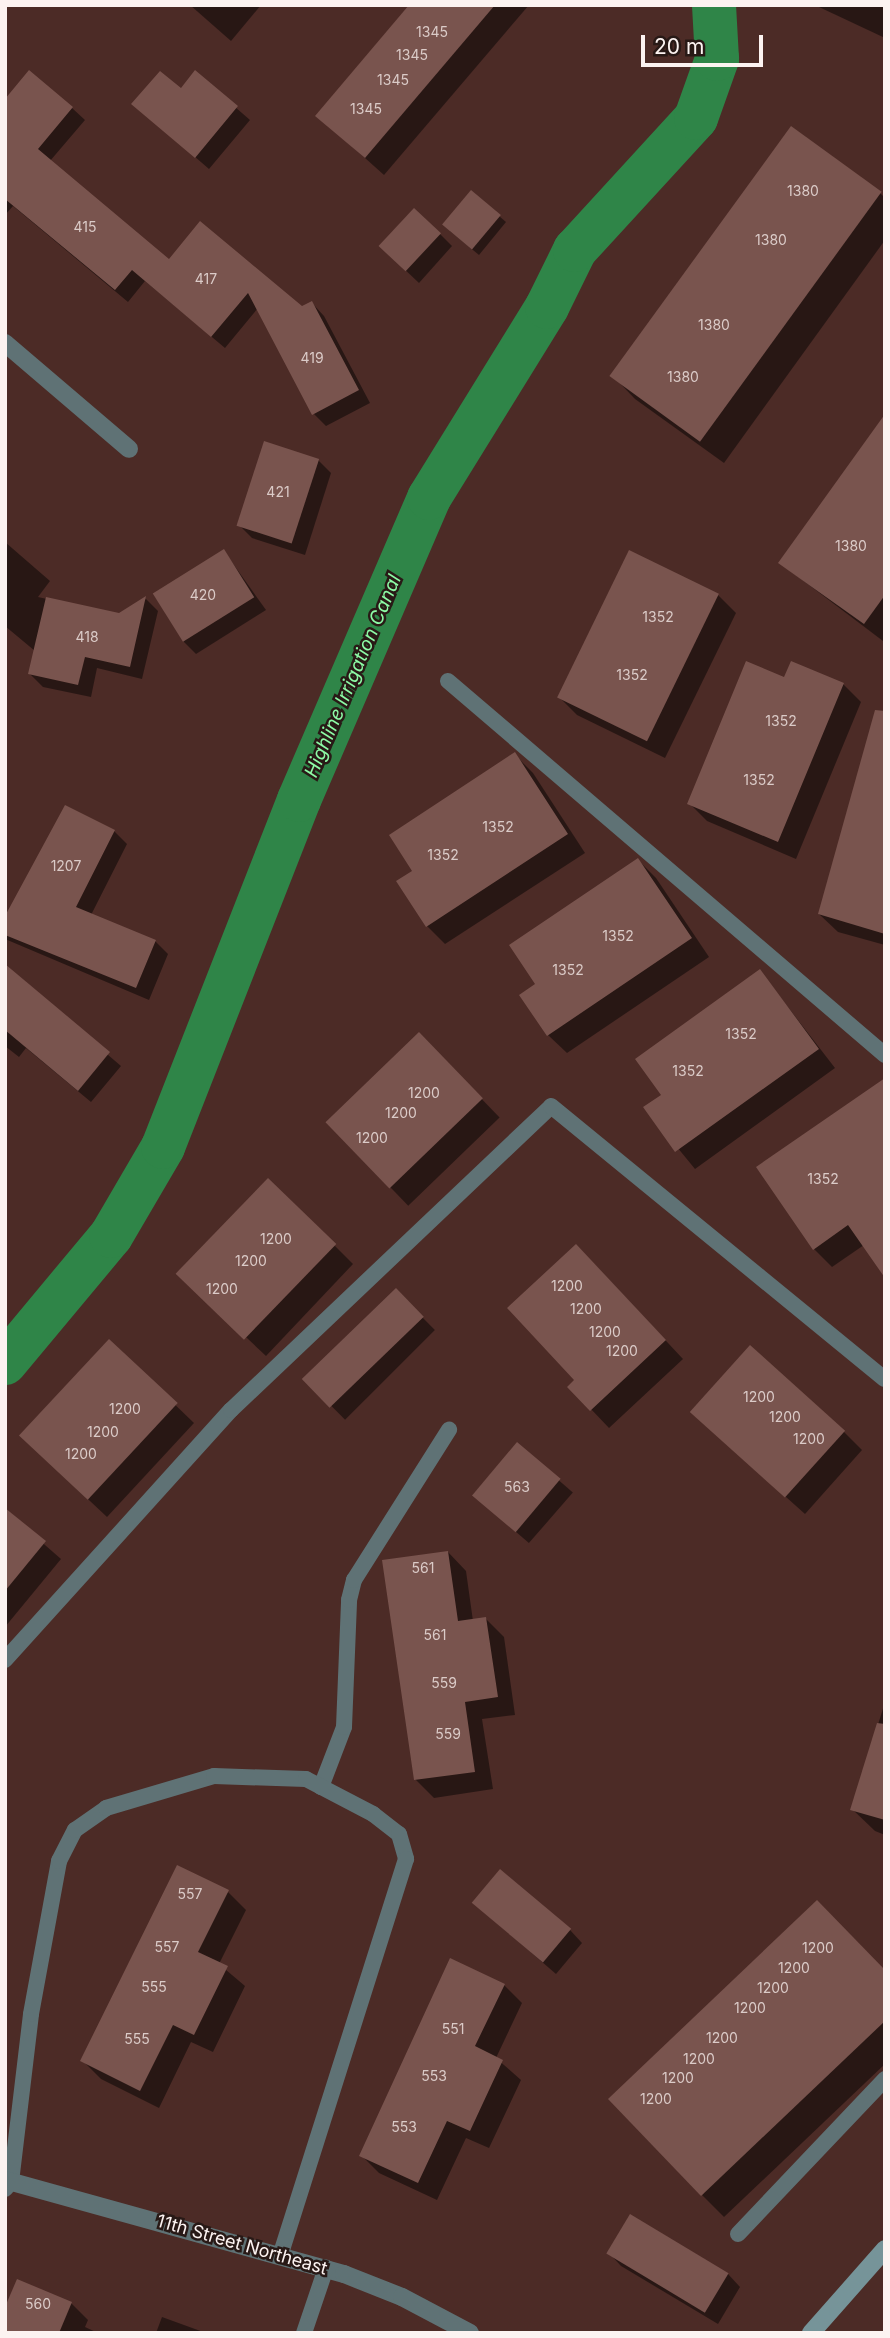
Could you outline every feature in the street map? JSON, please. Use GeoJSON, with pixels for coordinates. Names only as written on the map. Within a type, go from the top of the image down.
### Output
{"type":"FeatureCollection","features":[{"type":"Feature","properties":{"kind":"main road"},"geometry":{"type":"LineString","coordinates":[[811,2333],[885,2249]]}},
{"type":"Feature","properties":{"kind":"street"},"geometry":{"type":"LineString","coordinates":[[5,343],[129,449]]}},
{"type":"Feature","properties":{"kind":"street","name":"11th Street Northeast"},"geometry":{"type":"LineString","coordinates":[[7,2184],[281,2254],[402,2297],[457,2330]]}},
{"type":"Feature","properties":{"kind":"lane"},"geometry":{"type":"LineString","coordinates":[[448,681],[885,1055]]}},
{"type":"Feature","properties":{"kind":"lane"},"geometry":{"type":"LineString","coordinates":[[5,1660],[231,1410],[551,1106],[885,1379]]}},
{"type":"Feature","properties":{"kind":"lane"},"geometry":{"type":"LineString","coordinates":[[321,1787],[344,1727],[349,1600],[354,1580],[449,1430]]}},
{"type":"Feature","properties":{"kind":"lane"},"geometry":{"type":"LineString","coordinates":[[7,2184],[33,2001],[59,1861],[75,1830],[106,1808],[214,1776],[306,1779],[373,1814],[398,1834],[406,1860],[281,2254]]}},
{"type":"Feature","properties":{"kind":"lane"},"geometry":{"type":"LineString","coordinates":[[738,2234],[885,2079]]}},
{"type":"Feature","properties":{"kind":"lane"},"geometry":{"type":"LineString","coordinates":[[304,2333],[326,2269]]}},
{"type":"Feature","properties":{"kind":"building"},"geometry":{"type":"Polygon","coordinates":[[[409,5],[495,5],[365,158],[315,116],[409,5]]]}},
{"type":"Feature","properties":{"kind":"building"},"geometry":{"type":"Polygon","coordinates":[[[29,70],[73,107],[38,149],[169,259],[200,221],[302,306],[312,301],[359,390],[312,415],[248,293],[211,337],[132,270],[115,290],[5,199],[5,99],[29,70]]]}},
{"type":"Feature","properties":{"kind":"building"},"geometry":{"type":"Polygon","coordinates":[[[195,70],[238,106],[195,158],[131,104],[160,71],[181,88],[195,70]]]}},
{"type":"Feature","properties":{"kind":"building"},"geometry":{"type":"Polygon","coordinates":[[[791,126],[882,192],[700,442],[609,376],[791,126]]]}},
{"type":"Feature","properties":{"kind":"building"},"geometry":{"type":"Polygon","coordinates":[[[471,190],[501,215],[472,250],[442,224],[471,190]]]}},
{"type":"Feature","properties":{"kind":"building"},"geometry":{"type":"Polygon","coordinates":[[[414,208],[441,233],[406,271],[379,246],[414,208]]]}},
{"type":"Feature","properties":{"kind":"building"},"geometry":{"type":"Polygon","coordinates":[[[885,414],[885,595],[864,624],[778,563],[885,414]]]}},
{"type":"Feature","properties":{"kind":"building"},"geometry":{"type":"Polygon","coordinates":[[[264,441],[319,459],[292,544],[236,526],[264,441]]]}},
{"type":"Feature","properties":{"kind":"building"},"geometry":{"type":"Polygon","coordinates":[[[224,549],[254,597],[183,642],[153,594],[224,549]]]}},
{"type":"Feature","properties":{"kind":"building"},"geometry":{"type":"Polygon","coordinates":[[[629,550],[719,594],[647,741],[557,697],[629,550]]]}},
{"type":"Feature","properties":{"kind":"building"},"geometry":{"type":"Polygon","coordinates":[[[146,596],[130,667],[85,657],[78,685],[28,674],[46,597],[119,613],[146,596]]]}},
{"type":"Feature","properties":{"kind":"building"},"geometry":{"type":"Polygon","coordinates":[[[746,661],[784,677],[791,661],[844,683],[778,842],[687,804],[746,661]]]}},
{"type":"Feature","properties":{"kind":"building"},"geometry":{"type":"Polygon","coordinates":[[[875,710],[885,711],[885,934],[818,914],[875,710]]]}},
{"type":"Feature","properties":{"kind":"building"},"geometry":{"type":"Polygon","coordinates":[[[515,752],[568,834],[426,927],[396,881],[412,871],[389,835],[515,752]]]}},
{"type":"Feature","properties":{"kind":"building"},"geometry":{"type":"Polygon","coordinates":[[[65,805],[115,830],[76,907],[156,940],[136,988],[5,935],[5,916],[65,805]]]}},
{"type":"Feature","properties":{"kind":"building"},"geometry":{"type":"Polygon","coordinates":[[[638,858],[692,938],[547,1036],[519,995],[535,984],[509,945],[638,858]]]}},
{"type":"Feature","properties":{"kind":"building"},"geometry":{"type":"Polygon","coordinates":[[[5,964],[110,1052],[78,1091],[5,1030],[5,964]]]}},
{"type":"Feature","properties":{"kind":"building"},"geometry":{"type":"Polygon","coordinates":[[[760,969],[819,1049],[675,1152],[643,1107],[661,1095],[635,1059],[760,969]]]}},
{"type":"Feature","properties":{"kind":"building"},"geometry":{"type":"Polygon","coordinates":[[[419,1032],[483,1098],[389,1188],[325,1122],[419,1032]]]}},
{"type":"Feature","properties":{"kind":"building"},"geometry":{"type":"Polygon","coordinates":[[[885,1078],[885,1278],[848,1225],[813,1250],[756,1167],[885,1078]]]}},
{"type":"Feature","properties":{"kind":"building"},"geometry":{"type":"Polygon","coordinates":[[[268,1178],[336,1244],[244,1340],[176,1274],[268,1178]]]}},
{"type":"Feature","properties":{"kind":"building"},"geometry":{"type":"Polygon","coordinates":[[[576,1244],[666,1340],[590,1411],[567,1387],[574,1380],[507,1308],[576,1244]]]}},
{"type":"Feature","properties":{"kind":"building"},"geometry":{"type":"Polygon","coordinates":[[[396,1288],[424,1317],[330,1408],[302,1379],[396,1288]]]}},
{"type":"Feature","properties":{"kind":"building"},"geometry":{"type":"Polygon","coordinates":[[[109,1339],[178,1403],[88,1500],[19,1436],[109,1339]]]}},
{"type":"Feature","properties":{"kind":"building"},"geometry":{"type":"Polygon","coordinates":[[[750,1345],[845,1431],[785,1498],[690,1412],[750,1345]]]}},
{"type":"Feature","properties":{"kind":"building"},"geometry":{"type":"Polygon","coordinates":[[[517,1442],[561,1479],[516,1532],[472,1496],[517,1442]]]}},
{"type":"Feature","properties":{"kind":"building"},"geometry":{"type":"Polygon","coordinates":[[[5,1508],[46,1541],[5,1591],[5,1508]]]}},
{"type":"Feature","properties":{"kind":"building"},"geometry":{"type":"Polygon","coordinates":[[[448,1551],[458,1621],[486,1617],[498,1697],[465,1702],[475,1772],[414,1780],[382,1560],[448,1551]]]}},
{"type":"Feature","properties":{"kind":"building"},"geometry":{"type":"Polygon","coordinates":[[[877,1723],[885,1724],[885,1820],[850,1810],[877,1723]]]}},
{"type":"Feature","properties":{"kind":"building"},"geometry":{"type":"Polygon","coordinates":[[[177,1865],[229,1890],[198,1952],[228,1966],[194,2035],[173,2025],[140,2091],[80,2061],[177,1865]]]}},
{"type":"Feature","properties":{"kind":"building"},"geometry":{"type":"Polygon","coordinates":[[[500,1869],[571,1929],[543,1962],[472,1903],[500,1869]]]}},
{"type":"Feature","properties":{"kind":"building"},"geometry":{"type":"Polygon","coordinates":[[[817,1900],[885,1970],[885,2021],[701,2196],[608,2099],[817,1900]]]}},
{"type":"Feature","properties":{"kind":"building"},"geometry":{"type":"Polygon","coordinates":[[[450,1958],[505,1984],[475,2046],[503,2060],[470,2131],[447,2121],[418,2183],[359,2156],[450,1958]]]}},
{"type":"Feature","properties":{"kind":"building"},"geometry":{"type":"Polygon","coordinates":[[[630,2214],[729,2273],[705,2313],[606,2253],[630,2214]]]}},
{"type":"Feature","properties":{"kind":"building"},"geometry":{"type":"Polygon","coordinates":[[[17,2279],[72,2302],[59,2333],[5,2333],[5,2307],[17,2279]]]}},
{"type":"Feature","properties":{"kind":"waterway","name":"Highline Irrigation Canal"},"geometry":{"type":"LineString","coordinates":[[5,1363],[111,1236],[163,1147],[299,800],[429,498],[547,307],[575,250],[696,118],[717,59],[714,5]]}}]}
